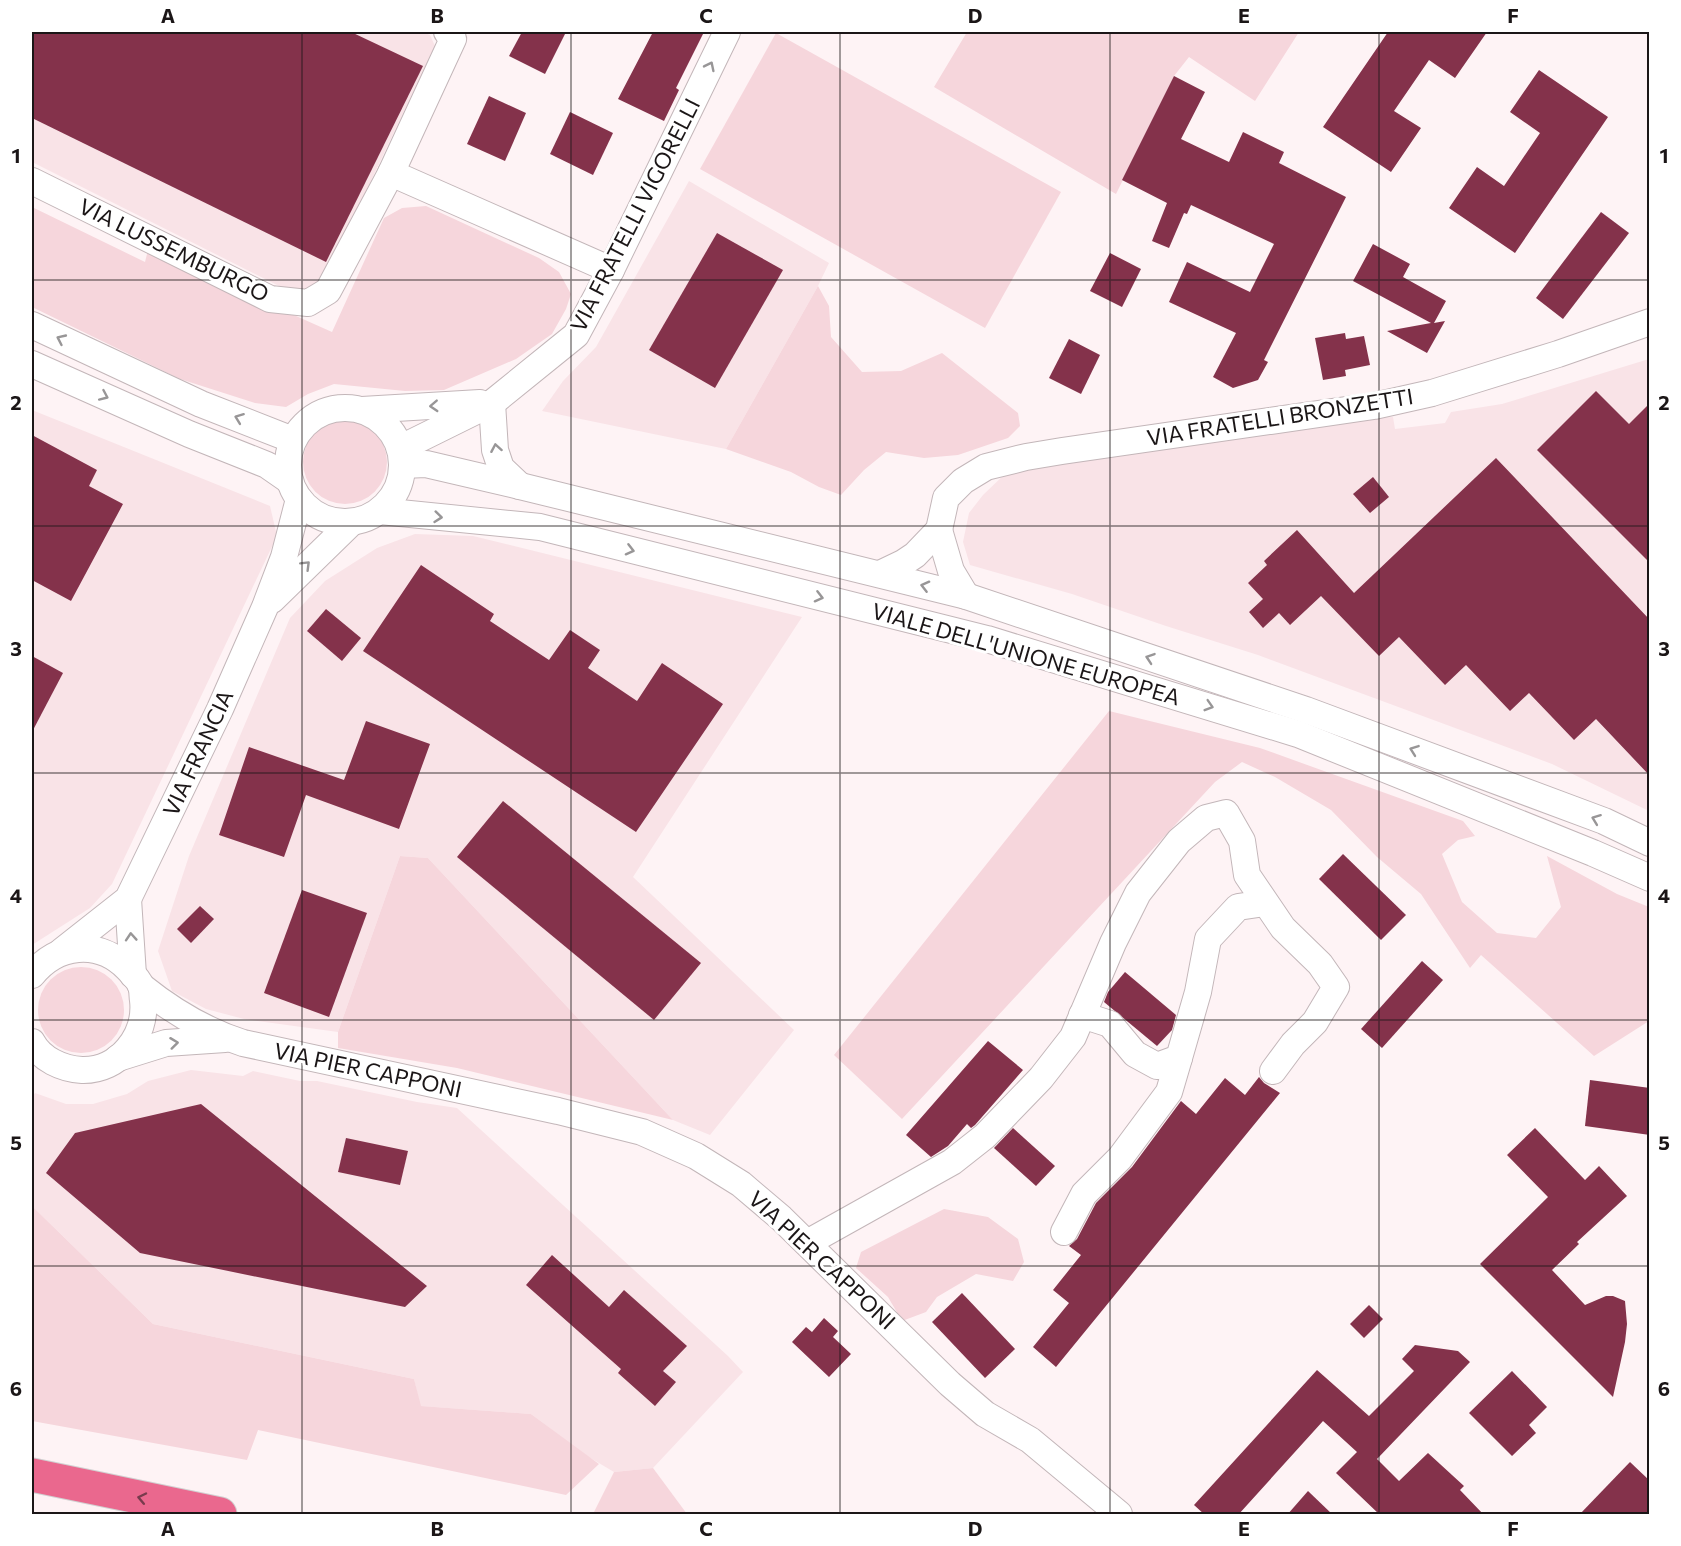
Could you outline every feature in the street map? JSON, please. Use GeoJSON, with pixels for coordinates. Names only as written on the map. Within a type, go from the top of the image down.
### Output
{"type":"FeatureCollection","features":[{"type":"Feature","properties":{"kind":"highway"},"geometry":{"type":"LineString","coordinates":[[32,1475],[220,1515]]}},
{"type":"Feature","properties":{"kind":"street","name":"VIA LUSSEMBURGO"},"geometry":{"type":"LineString","coordinates":[[32,181],[270,299],[308,303],[328,291],[391,173],[453,39],[447,32]]}},
{"type":"Feature","properties":{"kind":"street","name":"VIA FRATELLI VIGORELLI"},"geometry":{"type":"LineString","coordinates":[[402,457],[492,403],[576,335],[611,270],[727,32]]}},
{"type":"Feature","properties":{"kind":"street"},"geometry":{"type":"LineString","coordinates":[[391,173],[611,270]]}},
{"type":"Feature","properties":{"kind":"street","name":"VIA FRATELLI BRONZETTI"},"geometry":{"type":"LineString","coordinates":[[966,596],[951,571],[939,530],[946,498],[963,481],[986,467],[1044,454],[1374,406],[1432,393],[1558,354],[1650,322]]}},
{"type":"Feature","properties":{"kind":"street"},"geometry":{"type":"LineString","coordinates":[[32,325],[201,404],[293,440]]}},
{"type":"Feature","properties":{"kind":"street"},"geometry":{"type":"LineString","coordinates":[[32,363],[189,434],[267,465],[294,490],[313,513],[331,521],[351,523]]}},
{"type":"Feature","properties":{"kind":"street"},"geometry":{"type":"LineString","coordinates":[[294,490],[288,460],[293,440],[305,423],[322,412],[342,407],[362,410],[492,403],[495,450],[501,468],[520,486]]}},
{"type":"Feature","properties":{"kind":"street"},"geometry":{"type":"LineString","coordinates":[[362,410],[379,418],[393,431],[402,457],[400,483],[392,499],[380,511]]}},
{"type":"Feature","properties":{"kind":"street","name":"VIALE DELL'UNIONE EUROPEA"},"geometry":{"type":"LineString","coordinates":[[402,457],[966,596],[1306,710],[1604,821],[1650,843]]}},
{"type":"Feature","properties":{"kind":"street","name":"VIA FRANCIA"},"geometry":{"type":"LineString","coordinates":[[62,951],[128,899],[220,709],[265,606],[284,557],[294,490]]}},
{"type":"Feature","properties":{"kind":"street","name":"VIALE DELL'UNIONE EUROPEA"},"geometry":{"type":"LineString","coordinates":[[351,523],[366,519],[380,511],[540,527],[987,639],[1298,734],[1650,878]]}},
{"type":"Feature","properties":{"kind":"street","name":"VIA FRANCIA"},"geometry":{"type":"LineString","coordinates":[[265,606],[351,523]]}},
{"type":"Feature","properties":{"kind":"street"},"geometry":{"type":"LineString","coordinates":[[880,574],[915,555],[939,530]]}},
{"type":"Feature","properties":{"kind":"street"},"geometry":{"type":"LineString","coordinates":[[807,1243],[952,1162],[985,1136],[1041,1078],[1073,1038],[1113,943],[1138,893],[1179,841],[1206,818],[1226,813],[1242,841],[1247,875],[1283,928],[1320,964],[1336,987],[1315,1022],[1293,1044],[1273,1071]]}},
{"type":"Feature","properties":{"kind":"street","name":"VIA FRANCIA"},"geometry":{"type":"LineString","coordinates":[[128,899],[137,980]]}},
{"type":"Feature","properties":{"kind":"street"},"geometry":{"type":"LineString","coordinates":[[1064,1232],[1084,1194],[1120,1158],[1169,1092],[1198,992],[1208,939],[1238,907],[1265,903]]}},
{"type":"Feature","properties":{"kind":"street","name":"VIA PIER CAPPONI"},"geometry":{"type":"LineString","coordinates":[[62,951],[75,948],[97,950],[118,959],[161,1002],[216,1034],[231,1039],[642,1132],[696,1156],[741,1184],[781,1218],[950,1384],[985,1414],[1030,1440],[1119,1515]]}},
{"type":"Feature","properties":{"kind":"street"},"geometry":{"type":"LineString","coordinates":[[32,975],[45,961],[62,951]]}},
{"type":"Feature","properties":{"kind":"street","name":"VIA PIER CAPPONI"},"geometry":{"type":"LineString","coordinates":[[118,1058],[132,1044],[141,1027],[144,1008],[137,980]]}},
{"type":"Feature","properties":{"kind":"street"},"geometry":{"type":"LineString","coordinates":[[1082,1015],[1110,1024],[1135,1054],[1157,1066],[1179,1058]]}},
{"type":"Feature","properties":{"kind":"street","name":"VIA PIER CAPPONI"},"geometry":{"type":"LineString","coordinates":[[32,1042],[47,1059],[64,1067],[83,1070],[102,1067],[118,1058],[166,1043],[231,1039]]}},
{"type":"Feature","properties":{"kind":"shaded area"},"geometry":{"type":"Polygon","coordinates":[[[32,32],[423,32],[430,35],[435,46],[320,288],[295,294],[32,162],[32,32]]]}},
{"type":"Feature","properties":{"kind":"shaded area"},"geometry":{"type":"Polygon","coordinates":[[[967,32],[1299,32],[1255,101],[1189,57],[1174,76],[1116,194],[934,87],[967,32]]]}},
{"type":"Feature","properties":{"kind":"shaded area"},"geometry":{"type":"Polygon","coordinates":[[[776,33],[1061,192],[985,328],[700,169],[776,33]]]}},
{"type":"Feature","properties":{"kind":"shaded area"},"geometry":{"type":"Polygon","coordinates":[[[689,181],[829,263],[726,449],[542,411],[563,381],[596,347],[689,181]]]}},
{"type":"Feature","properties":{"kind":"shaded area"},"geometry":{"type":"Polygon","coordinates":[[[426,206],[539,258],[559,272],[571,294],[566,309],[552,334],[516,359],[444,390],[405,391],[334,384],[308,394],[286,407],[255,403],[180,379],[32,307],[32,207],[145,262],[148,250],[332,332],[384,218],[402,208],[426,206]]]}},
{"type":"Feature","properties":{"kind":"shaded area"},"geometry":{"type":"Polygon","coordinates":[[[818,286],[829,306],[831,337],[862,372],[901,371],[942,353],[1018,413],[1020,426],[1008,438],[958,455],[924,458],[886,452],[864,470],[841,495],[819,487],[791,472],[726,449],[818,286]]]}},
{"type":"Feature","properties":{"kind":"shaded area"},"geometry":{"type":"Polygon","coordinates":[[[1649,359],[1649,811],[1552,764],[1258,655],[1072,594],[970,565],[963,542],[969,513],[983,495],[1007,472],[1357,419],[1393,417],[1395,429],[1445,423],[1451,412],[1502,404],[1649,359]]]}},
{"type":"Feature","properties":{"kind":"shaded area"},"geometry":{"type":"Polygon","coordinates":[[[32,410],[270,506],[277,536],[112,884],[90,908],[32,945],[32,410]]]}},
{"type":"Feature","properties":{"kind":"shaded area"},"geometry":{"type":"Polygon","coordinates":[[[345,420],[361,423],[375,432],[384,446],[387,462],[384,478],[375,492],[361,501],[345,504],[329,501],[315,492],[306,478],[303,462],[306,446],[315,432],[329,423],[345,420]]]}},
{"type":"Feature","properties":{"kind":"shaded area"},"geometry":{"type":"Polygon","coordinates":[[[415,534],[473,536],[802,617],[633,877],[794,1030],[710,1135],[673,1120],[428,858],[400,856],[338,1032],[244,1019],[206,1009],[172,991],[158,951],[189,856],[290,618],[325,581],[377,548],[415,534]]]}},
{"type":"Feature","properties":{"kind":"shaded area"},"geometry":{"type":"Polygon","coordinates":[[[1109,711],[1260,748],[1463,821],[1475,836],[1458,840],[1442,854],[1462,902],[1497,933],[1536,938],[1561,907],[1547,856],[1617,894],[1649,907],[1649,1021],[1594,1056],[1481,955],[1470,968],[1421,894],[1377,857],[1331,810],[1275,777],[1242,762],[1215,782],[902,1119],[834,1055],[1109,711]]]}},
{"type":"Feature","properties":{"kind":"shaded area"},"geometry":{"type":"Polygon","coordinates":[[[400,856],[428,858],[673,1120],[457,1068],[338,1048],[338,1032],[400,856]]]}},
{"type":"Feature","properties":{"kind":"shaded area"},"geometry":{"type":"Polygon","coordinates":[[[81,967],[105,974],[117,986],[124,1010],[117,1034],[105,1046],[81,1053],[57,1046],[45,1034],[38,1010],[45,986],[57,974],[81,967]]]}},
{"type":"Feature","properties":{"kind":"shaded area"},"geometry":{"type":"Polygon","coordinates":[[[191,1070],[243,1076],[253,1071],[457,1108],[743,1372],[653,1468],[614,1472],[587,1456],[531,1414],[420,1406],[414,1379],[153,1324],[32,1206],[32,1098],[35,1093],[66,1104],[93,1104],[127,1094],[148,1081],[191,1070]]]}},
{"type":"Feature","properties":{"kind":"shaded area"},"geometry":{"type":"Polygon","coordinates":[[[32,1206],[153,1324],[414,1379],[421,1406],[531,1414],[599,1464],[566,1495],[258,1430],[247,1460],[32,1421],[32,1206]]]}},
{"type":"Feature","properties":{"kind":"shaded area"},"geometry":{"type":"Polygon","coordinates":[[[944,1209],[988,1217],[1018,1239],[1024,1262],[1013,1281],[976,1274],[937,1297],[926,1312],[902,1321],[888,1297],[856,1268],[861,1252],[944,1209]]]}},
{"type":"Feature","properties":{"kind":"shaded area"},"geometry":{"type":"Polygon","coordinates":[[[653,1468],[687,1514],[593,1514],[614,1472],[653,1468]]]}},
{"type":"Feature","properties":{"kind":"building"},"geometry":{"type":"Polygon","coordinates":[[[32,32],[351,32],[423,66],[326,262],[32,118],[32,32]]]}},
{"type":"Feature","properties":{"kind":"building"},"geometry":{"type":"Polygon","coordinates":[[[522,32],[566,32],[545,74],[509,56],[522,32]]]}},
{"type":"Feature","properties":{"kind":"building"},"geometry":{"type":"Polygon","coordinates":[[[653,32],[704,32],[676,88],[679,90],[664,121],[618,99],[653,32]]]}},
{"type":"Feature","properties":{"kind":"building"},"geometry":{"type":"Polygon","coordinates":[[[1388,32],[1487,32],[1455,78],[1429,60],[1394,111],[1421,128],[1391,172],[1323,127],[1388,32]]]}},
{"type":"Feature","properties":{"kind":"building"},"geometry":{"type":"Polygon","coordinates":[[[1539,70],[1608,117],[1515,253],[1449,208],[1477,167],[1504,186],[1540,133],[1510,112],[1539,70]]]}},
{"type":"Feature","properties":{"kind":"building"},"geometry":{"type":"Polygon","coordinates":[[[1174,76],[1205,92],[1181,139],[1229,162],[1243,132],[1284,152],[1279,163],[1346,197],[1264,360],[1268,362],[1258,380],[1233,388],[1213,377],[1236,333],[1169,302],[1187,262],[1250,292],[1274,244],[1191,205],[1187,214],[1184,213],[1169,248],[1152,241],[1167,203],[1122,180],[1174,76]]]}},
{"type":"Feature","properties":{"kind":"building"},"geometry":{"type":"Polygon","coordinates":[[[489,96],[526,113],[505,161],[467,144],[489,96]]]}},
{"type":"Feature","properties":{"kind":"building"},"geometry":{"type":"Polygon","coordinates":[[[570,112],[613,133],[593,175],[550,154],[570,112]]]}},
{"type":"Feature","properties":{"kind":"building"},"geometry":{"type":"Polygon","coordinates":[[[1601,212],[1629,233],[1563,319],[1536,298],[1601,212]]]}},
{"type":"Feature","properties":{"kind":"building"},"geometry":{"type":"Polygon","coordinates":[[[717,233],[783,270],[715,388],[649,350],[717,233]]]}},
{"type":"Feature","properties":{"kind":"building"},"geometry":{"type":"Polygon","coordinates":[[[1373,244],[1410,264],[1403,277],[1446,301],[1434,323],[1445,321],[1427,353],[1387,331],[1431,323],[1353,281],[1373,244]]]}},
{"type":"Feature","properties":{"kind":"building"},"geometry":{"type":"Polygon","coordinates":[[[1110,253],[1141,269],[1122,307],[1090,291],[1110,253]]]}},
{"type":"Feature","properties":{"kind":"building"},"geometry":{"type":"Polygon","coordinates":[[[1345,333],[1346,339],[1364,336],[1370,365],[1345,370],[1346,376],[1323,380],[1315,338],[1345,333]]]}},
{"type":"Feature","properties":{"kind":"building"},"geometry":{"type":"Polygon","coordinates":[[[1069,339],[1100,355],[1081,394],[1049,378],[1069,339]]]}},
{"type":"Feature","properties":{"kind":"building"},"geometry":{"type":"Polygon","coordinates":[[[1596,391],[1629,424],[1650,403],[1650,563],[1537,450],[1596,391]]]}},
{"type":"Feature","properties":{"kind":"building"},"geometry":{"type":"Polygon","coordinates":[[[32,435],[97,470],[89,486],[123,504],[71,601],[32,580],[32,435]]]}},
{"type":"Feature","properties":{"kind":"building"},"geometry":{"type":"Polygon","coordinates":[[[1496,458],[1650,620],[1650,776],[1596,719],[1574,740],[1529,693],[1510,711],[1466,665],[1445,685],[1399,637],[1379,656],[1321,596],[1290,625],[1279,613],[1263,628],[1249,612],[1263,599],[1248,583],[1267,565],[1264,561],[1297,530],[1354,593],[1496,458]]]}},
{"type":"Feature","properties":{"kind":"building"},"geometry":{"type":"Polygon","coordinates":[[[1373,477],[1389,497],[1370,513],[1353,494],[1373,477]]]}},
{"type":"Feature","properties":{"kind":"building"},"geometry":{"type":"Polygon","coordinates":[[[421,565],[494,614],[490,621],[549,660],[570,630],[600,650],[588,668],[637,701],[662,663],[723,704],[636,832],[363,651],[421,565]]]}},
{"type":"Feature","properties":{"kind":"building"},"geometry":{"type":"Polygon","coordinates":[[[326,609],[361,638],[342,661],[307,631],[326,609]]]}},
{"type":"Feature","properties":{"kind":"building"},"geometry":{"type":"Polygon","coordinates":[[[32,656],[63,673],[32,732],[32,656]]]}},
{"type":"Feature","properties":{"kind":"building"},"geometry":{"type":"Polygon","coordinates":[[[366,721],[430,744],[399,829],[306,795],[284,857],[219,835],[249,747],[344,780],[366,721]]]}},
{"type":"Feature","properties":{"kind":"building"},"geometry":{"type":"Polygon","coordinates":[[[503,801],[701,963],[654,1020],[457,857],[503,801]]]}},
{"type":"Feature","properties":{"kind":"building"},"geometry":{"type":"Polygon","coordinates":[[[1343,854],[1406,915],[1381,940],[1319,879],[1343,854]]]}},
{"type":"Feature","properties":{"kind":"building"},"geometry":{"type":"Polygon","coordinates":[[[302,890],[367,913],[329,1017],[264,993],[302,890]]]}},
{"type":"Feature","properties":{"kind":"building"},"geometry":{"type":"Polygon","coordinates":[[[200,906],[214,919],[191,943],[177,929],[200,906]]]}},
{"type":"Feature","properties":{"kind":"building"},"geometry":{"type":"Polygon","coordinates":[[[1422,961],[1443,980],[1382,1048],[1361,1029],[1422,961]]]}},
{"type":"Feature","properties":{"kind":"building"},"geometry":{"type":"Polygon","coordinates":[[[1125,972],[1176,1015],[1172,1030],[1157,1046],[1104,1002],[1108,992],[1125,972]]]}},
{"type":"Feature","properties":{"kind":"building"},"geometry":{"type":"Polygon","coordinates":[[[988,1041],[1023,1070],[975,1125],[971,1128],[967,1124],[948,1146],[931,1157],[906,1135],[988,1041]]]}},
{"type":"Feature","properties":{"kind":"building"},"geometry":{"type":"Polygon","coordinates":[[[1259,1077],[1280,1093],[1056,1367],[1033,1347],[1069,1303],[1053,1290],[1081,1255],[1069,1246],[1077,1239],[1096,1203],[1132,1167],[1181,1101],[1196,1114],[1225,1078],[1245,1095],[1259,1077]]]}},
{"type":"Feature","properties":{"kind":"building"},"geometry":{"type":"Polygon","coordinates":[[[1590,1080],[1650,1088],[1650,1135],[1585,1126],[1590,1080]]]}},
{"type":"Feature","properties":{"kind":"building"},"geometry":{"type":"Polygon","coordinates":[[[201,1104],[427,1286],[405,1307],[140,1253],[46,1173],[75,1133],[201,1104]]]}},
{"type":"Feature","properties":{"kind":"building"},"geometry":{"type":"Polygon","coordinates":[[[1013,1128],[1055,1166],[1036,1186],[994,1148],[1013,1128]]]}},
{"type":"Feature","properties":{"kind":"building"},"geometry":{"type":"Polygon","coordinates":[[[1535,1128],[1585,1180],[1599,1166],[1627,1196],[1577,1242],[1579,1244],[1552,1270],[1585,1305],[1606,1296],[1625,1301],[1627,1324],[1625,1342],[1613,1397],[1480,1264],[1548,1197],[1507,1155],[1535,1128]]]}},
{"type":"Feature","properties":{"kind":"building"},"geometry":{"type":"Polygon","coordinates":[[[346,1138],[408,1151],[400,1185],[338,1172],[346,1138]]]}},
{"type":"Feature","properties":{"kind":"building"},"geometry":{"type":"Polygon","coordinates":[[[552,1255],[609,1307],[624,1290],[687,1346],[663,1371],[676,1382],[655,1406],[618,1373],[621,1369],[526,1285],[552,1255]]]}},
{"type":"Feature","properties":{"kind":"building"},"geometry":{"type":"Polygon","coordinates":[[[962,1293],[1015,1349],[985,1378],[932,1322],[962,1293]]]}},
{"type":"Feature","properties":{"kind":"building"},"geometry":{"type":"Polygon","coordinates":[[[1369,1305],[1383,1319],[1364,1338],[1350,1324],[1369,1305]]]}},
{"type":"Feature","properties":{"kind":"building"},"geometry":{"type":"Polygon","coordinates":[[[824,1318],[838,1331],[833,1337],[851,1354],[829,1377],[792,1342],[806,1327],[812,1332],[824,1318]]]}},
{"type":"Feature","properties":{"kind":"building"},"geometry":{"type":"Polygon","coordinates":[[[1415,1345],[1458,1351],[1470,1362],[1377,1459],[1399,1481],[1428,1453],[1464,1486],[1460,1490],[1484,1515],[1380,1515],[1336,1473],[1357,1452],[1323,1421],[1238,1515],[1205,1515],[1194,1505],[1317,1370],[1369,1416],[1414,1371],[1402,1359],[1415,1345]]]}},
{"type":"Feature","properties":{"kind":"building"},"geometry":{"type":"Polygon","coordinates":[[[1512,1371],[1547,1407],[1529,1425],[1536,1433],[1512,1456],[1469,1413],[1512,1371]]]}},
{"type":"Feature","properties":{"kind":"building"},"geometry":{"type":"Polygon","coordinates":[[[1630,1462],[1650,1481],[1650,1515],[1579,1515],[1630,1462]]]}},
{"type":"Feature","properties":{"kind":"building"},"geometry":{"type":"Polygon","coordinates":[[[1308,1491],[1333,1515],[1287,1515],[1308,1491]]]}}]}
